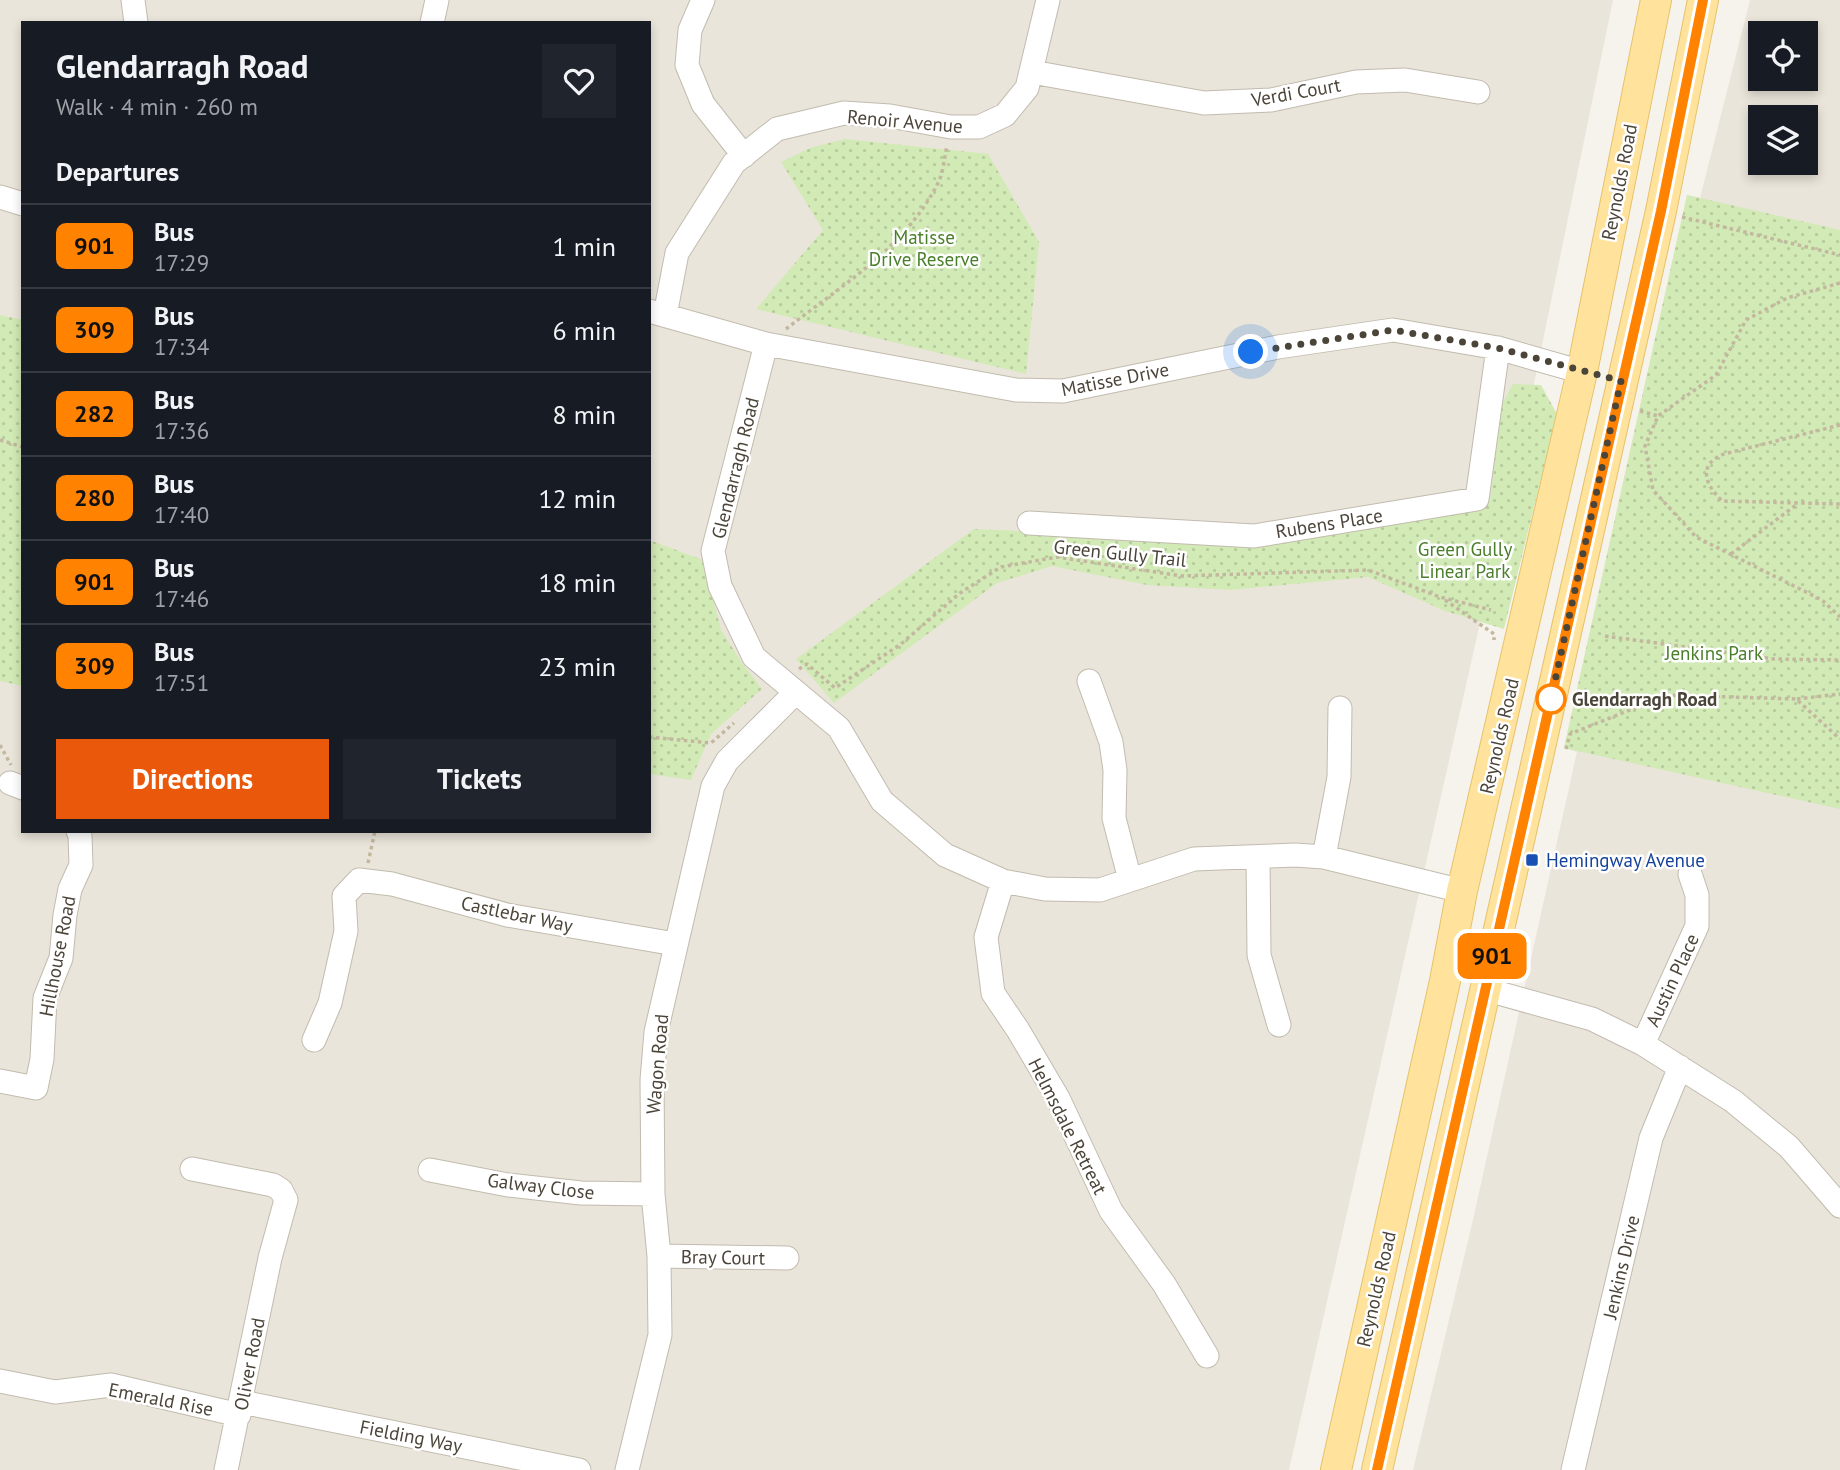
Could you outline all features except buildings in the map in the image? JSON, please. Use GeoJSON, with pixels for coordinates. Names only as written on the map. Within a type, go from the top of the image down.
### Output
{"type":"FeatureCollection","features":[{"type":"Feature","properties":{"kind":"main road","name":"Reynolds Road"},"geometry":{"type":"LineString","coordinates":[[1336,1470],[1446,981],[1462,891],[1581,372],[1656,0]]}},
{"type":"Feature","properties":{"kind":"main road","name":"Reynolds Road"},"geometry":{"type":"LineString","coordinates":[[1377,1470],[1661,211],[1703,0]]}},
{"type":"Feature","properties":{"kind":"main road"},"geometry":{"type":"LineString","coordinates":[[1581,372],[1621,381]]}},
{"type":"Feature","properties":{"kind":"main road"},"geometry":{"type":"LineString","coordinates":[[1446,981],[1484,989]]}},
{"type":"Feature","properties":{"kind":"street"},"geometry":{"type":"LineString","coordinates":[[133,0],[136,21]]}},
{"type":"Feature","properties":{"kind":"street"},"geometry":{"type":"LineString","coordinates":[[432,21],[437,0]]}},
{"type":"Feature","properties":{"kind":"street"},"geometry":{"type":"LineString","coordinates":[[703,0],[690,30],[687,65],[703,104],[744,156]]}},
{"type":"Feature","properties":{"kind":"street","name":"Renoir Avenue"},"geometry":{"type":"LineString","coordinates":[[657,313],[677,253],[734,163],[777,129],[844,113],[890,116],[951,127],[979,127],[1005,116],[1027,88],[1048,0]]}},
{"type":"Feature","properties":{"kind":"street","name":"Verdi Court"},"geometry":{"type":"LineString","coordinates":[[1031,72],[1204,103],[1271,100],[1356,82],[1405,79],[1478,92]]}},
{"type":"Feature","properties":{"kind":"street"},"geometry":{"type":"LineString","coordinates":[[0,197],[21,203]]}},
{"type":"Feature","properties":{"kind":"street","name":"Matisse Drive"},"geometry":{"type":"LineString","coordinates":[[657,313],[766,344],[1016,390],[1063,391],[1278,346],[1393,330],[1498,348],[1581,372]]}},
{"type":"Feature","properties":{"kind":"street","name":"Glendarragh Road"},"geometry":{"type":"LineString","coordinates":[[766,344],[713,551],[720,586],[754,657],[839,728],[882,801],[945,855],[1003,881],[1045,889],[1100,890],[1194,859],[1324,857],[1462,891]]}},
{"type":"Feature","properties":{"kind":"street","name":"Rubens Place"},"geometry":{"type":"LineString","coordinates":[[1029,523],[1254,536],[1477,499],[1498,348]]}},
{"type":"Feature","properties":{"kind":"street"},"geometry":{"type":"LineString","coordinates":[[1089,681],[1111,743],[1115,770],[1114,818],[1130,880]]}},
{"type":"Feature","properties":{"kind":"street","name":"Wagon Road"},"geometry":{"type":"LineString","coordinates":[[627,1470],[660,1335],[659,1256],[653,1194],[652,1080],[656,1032],[713,786],[727,761],[789,686]]}},
{"type":"Feature","properties":{"kind":"street"},"geometry":{"type":"LineString","coordinates":[[1324,857],[1339,777],[1340,708]]}},
{"type":"Feature","properties":{"kind":"street","name":"Hillhouse Road"},"geometry":{"type":"LineString","coordinates":[[0,1081],[36,1088],[42,1059],[45,998],[61,958],[70,889],[81,865],[79,833]]}},
{"type":"Feature","properties":{"kind":"street"},"geometry":{"type":"LineString","coordinates":[[1258,857],[1259,955],[1279,1025]]}},
{"type":"Feature","properties":{"kind":"street"},"geometry":{"type":"LineString","coordinates":[[314,1040],[330,1003],[346,931],[344,896],[357,870]]}},
{"type":"Feature","properties":{"kind":"street","name":"Castlebar Way"},"geometry":{"type":"LineString","coordinates":[[357,870],[392,884],[507,915],[675,944]]}},
{"type":"Feature","properties":{"kind":"street","name":"Austin Place"},"geometry":{"type":"LineString","coordinates":[[1643,1044],[1697,926],[1697,895],[1690,874]]}},
{"type":"Feature","properties":{"kind":"street","name":"Helmsdale Retreat"},"geometry":{"type":"LineString","coordinates":[[1003,881],[986,937],[993,993],[1058,1098],[1111,1211],[1164,1284],[1207,1356]]}},
{"type":"Feature","properties":{"kind":"street"},"geometry":{"type":"LineString","coordinates":[[1484,989],[1592,1019],[1643,1044],[1733,1101],[1789,1147],[1840,1206]]}},
{"type":"Feature","properties":{"kind":"street","name":"Jenkins Drive"},"geometry":{"type":"LineString","coordinates":[[1573,1470],[1651,1138],[1680,1067]]}},
{"type":"Feature","properties":{"kind":"street","name":"Oliver Road"},"geometry":{"type":"LineString","coordinates":[[192,1169],[273,1185],[281,1190],[286,1200],[270,1258],[226,1470]]}},
{"type":"Feature","properties":{"kind":"street","name":"Galway Close"},"geometry":{"type":"LineString","coordinates":[[430,1170],[508,1185],[581,1193],[653,1194]]}},
{"type":"Feature","properties":{"kind":"street","name":"Bray Court"},"geometry":{"type":"LineString","coordinates":[[659,1256],[787,1258]]}},
{"type":"Feature","properties":{"kind":"street","name":"Emerald Rise"},"geometry":{"type":"LineString","coordinates":[[0,1381],[55,1392],[111,1385],[240,1408]]}},
{"type":"Feature","properties":{"kind":"street","name":"Fielding Way"},"geometry":{"type":"LineString","coordinates":[[240,1408],[579,1470]]}},
{"type":"Feature","properties":{"kind":"path"},"geometry":{"type":"LineString","coordinates":[[766,344],[871,264],[913,223],[940,181],[951,127]]}},
{"type":"Feature","properties":{"kind":"path"},"geometry":{"type":"LineString","coordinates":[[1661,211],[1840,255]]}},
{"type":"Feature","properties":{"kind":"path"},"geometry":{"type":"LineString","coordinates":[[1840,283],[1787,298],[1746,320],[1716,375],[1658,416],[1645,446],[1653,490],[1696,537],[1822,600],[1840,617]]}},
{"type":"Feature","properties":{"kind":"path"},"geometry":{"type":"LineString","coordinates":[[1631,409],[1658,416]]}},
{"type":"Feature","properties":{"kind":"path"},"geometry":{"type":"LineString","coordinates":[[1840,425],[1724,454],[1711,461],[1706,470],[1709,484],[1722,501],[1840,504]]}},
{"type":"Feature","properties":{"kind":"path"},"geometry":{"type":"LineString","coordinates":[[0,440],[21,446]]}},
{"type":"Feature","properties":{"kind":"path"},"geometry":{"type":"LineString","coordinates":[[1731,554],[1797,505]]}},
{"type":"Feature","properties":{"kind":"path","name":"Green Gully Trail"},"geometry":{"type":"LineString","coordinates":[[789,686],[807,664],[835,688],[901,644],[960,593],[1001,567],[1057,556],[1182,576],[1368,570],[1440,597],[1491,610]]}},
{"type":"Feature","properties":{"kind":"path"},"geometry":{"type":"LineString","coordinates":[[1605,636],[1774,659],[1840,660]]}},
{"type":"Feature","properties":{"kind":"path"},"geometry":{"type":"LineString","coordinates":[[1570,734],[1667,695],[1796,699],[1840,694]]}},
{"type":"Feature","properties":{"kind":"path"},"geometry":{"type":"LineString","coordinates":[[1796,699],[1840,739]]}},
{"type":"Feature","properties":{"kind":"path"},"geometry":{"type":"LineString","coordinates":[[651,737],[711,743],[742,716]]}},
{"type":"Feature","properties":{"kind":"path"},"geometry":{"type":"LineString","coordinates":[[357,870],[368,865],[375,833]]}},
{"type":"Feature","properties":{"kind":"shaded area"},"geometry":{"type":"Polygon","coordinates":[[[0,0],[1613,0],[1534,384],[1289,1470],[0,1470],[0,0]]]}},
{"type":"Feature","properties":{"kind":"shaded area"},"geometry":{"type":"Polygon","coordinates":[[[1750,0],[1840,0],[1840,1470],[1413,1470],[1472,1224],[1577,752],[1564,748],[1687,195],[1700,198],[1750,0]]]}},
{"type":"Feature","properties":{"kind":"green space","name":"Matisse Drive Reserve"},"geometry":{"type":"Polygon","coordinates":[[[845,139],[988,154],[1039,242],[1026,374],[756,309],[823,230],[781,162],[810,148],[845,139]]]}},
{"type":"Feature","properties":{"kind":"green space","name":"Jenkins Park"},"geometry":{"type":"Polygon","coordinates":[[[1687,195],[1840,230],[1840,809],[1564,748],[1687,195]]]}},
{"type":"Feature","properties":{"kind":"green space"},"geometry":{"type":"Polygon","coordinates":[[[0,315],[21,320],[21,686],[0,681],[0,315]]]}},
{"type":"Feature","properties":{"kind":"green space","name":"Green Gully Linear Park"},"geometry":{"type":"Polygon","coordinates":[[[1513,384],[1541,385],[1557,414],[1504,629],[1445,611],[1368,577],[1231,590],[1147,585],[1052,566],[997,583],[834,703],[796,659],[974,529],[1260,542],[1490,501],[1502,404],[1513,384]]]}},
{"type":"Feature","properties":{"kind":"green space"},"geometry":{"type":"Polygon","coordinates":[[[651,541],[703,560],[721,630],[762,689],[711,734],[691,780],[651,774],[651,541]]]}},
{"type":"Feature","properties":{"kind":"bus line","name":"901"},"geometry":{"type":"LineString","coordinates":[[1377,1470],[1661,211],[1703,0]]}},
{"type":"Feature","properties":{"kind":"place","name":"Glendarragh Road"},"geometry":{"type":"Point","coordinates":[1551,699]}},
{"type":"Feature","properties":{"kind":"place","name":"Hemingway Avenue"},"geometry":{"type":"Point","coordinates":[1532,860]}},
{"type":"Feature","properties":{"kind":"route"},"geometry":{"type":"LineString","coordinates":[[1251,352],[1393,330],[1498,348],[1621,381],[1551,699]]}}]}
